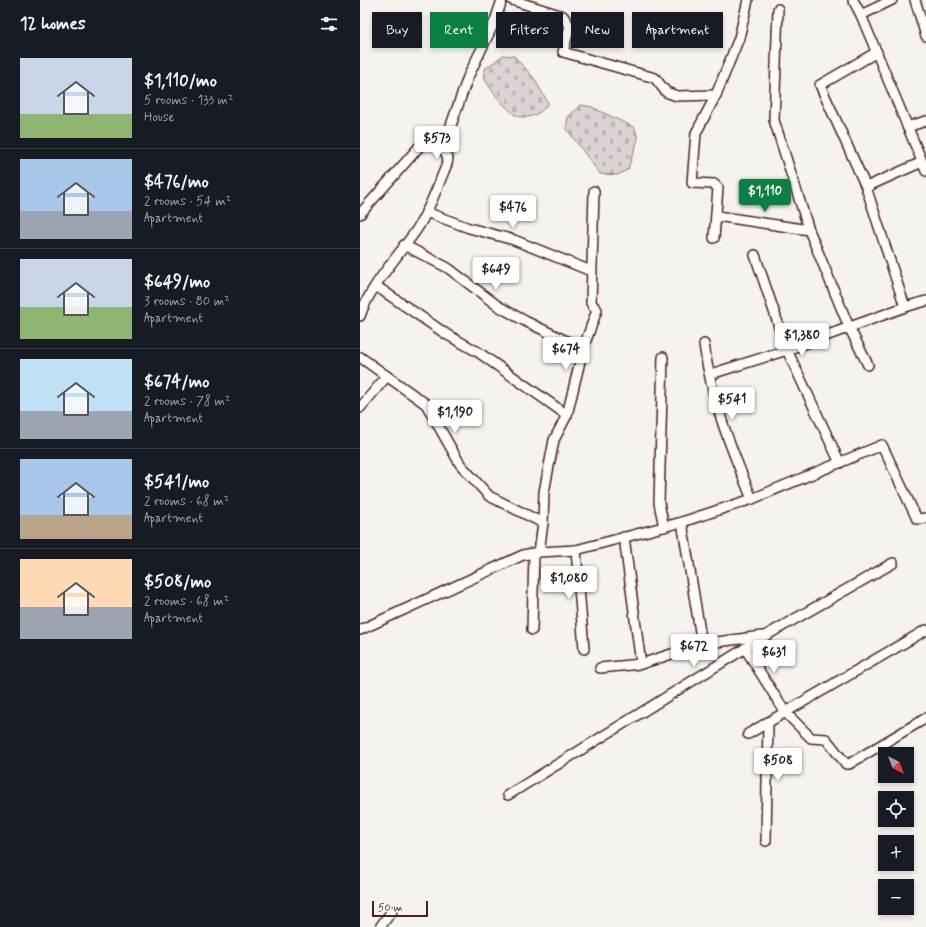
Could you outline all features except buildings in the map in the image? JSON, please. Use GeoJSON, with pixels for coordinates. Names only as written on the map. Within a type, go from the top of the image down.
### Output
{"type":"FeatureCollection","features":[{"type":"Feature","properties":{"kind":"street"},"geometry":{"type":"LineString","coordinates":[[360,316],[362,304],[418,228],[426,212],[447,164],[448,158],[443,148],[468,77],[495,21],[502,0]]}},
{"type":"Feature","properties":{"kind":"street"},"geometry":{"type":"LineString","coordinates":[[512,0],[563,16],[570,26],[563,52],[655,78],[666,92],[677,96],[716,95]]}},
{"type":"Feature","properties":{"kind":"street"},"geometry":{"type":"LineString","coordinates":[[714,238],[719,194],[717,185],[695,184],[692,180],[696,133],[716,95],[739,38],[748,0]]}},
{"type":"Feature","properties":{"kind":"street"},"geometry":{"type":"LineString","coordinates":[[852,0],[861,15],[877,52],[924,167],[866,187]]}},
{"type":"Feature","properties":{"kind":"street"},"geometry":{"type":"LineString","coordinates":[[861,15],[892,0]]}},
{"type":"Feature","properties":{"kind":"street"},"geometry":{"type":"LineString","coordinates":[[915,0],[926,36]]}},
{"type":"Feature","properties":{"kind":"street"},"geometry":{"type":"LineString","coordinates":[[778,9],[774,120],[809,230],[849,327],[868,365]]}},
{"type":"Feature","properties":{"kind":"street"},"geometry":{"type":"LineString","coordinates":[[877,52],[820,85],[866,187],[905,307]]}},
{"type":"Feature","properties":{"kind":"street"},"geometry":{"type":"LineString","coordinates":[[907,126],[926,121]]}},
{"type":"Feature","properties":{"kind":"street"},"geometry":{"type":"LineString","coordinates":[[360,214],[418,147]]}},
{"type":"Feature","properties":{"kind":"street"},"geometry":{"type":"LineString","coordinates":[[532,630],[536,553],[543,523],[544,492],[554,440],[567,415],[583,349],[597,310],[591,303],[594,191]]}},
{"type":"Feature","properties":{"kind":"street"},"geometry":{"type":"LineString","coordinates":[[426,212],[469,228],[514,240],[591,271]]}},
{"type":"Feature","properties":{"kind":"street"},"geometry":{"type":"LineString","coordinates":[[717,216],[809,230]]}},
{"type":"Feature","properties":{"kind":"street"},"geometry":{"type":"LineString","coordinates":[[404,245],[448,268],[498,306],[583,349]]}},
{"type":"Feature","properties":{"kind":"street"},"geometry":{"type":"LineString","coordinates":[[755,256],[787,350],[840,463]]}},
{"type":"Feature","properties":{"kind":"street"},"geometry":{"type":"LineString","coordinates":[[376,286],[446,334],[478,352],[567,415]]}},
{"type":"Feature","properties":{"kind":"street"},"geometry":{"type":"LineString","coordinates":[[714,373],[787,350],[905,307],[926,301]]}},
{"type":"Feature","properties":{"kind":"street"},"geometry":{"type":"LineString","coordinates":[[704,344],[707,371],[716,408],[752,499]]}},
{"type":"Feature","properties":{"kind":"street"},"geometry":{"type":"LineString","coordinates":[[360,358],[426,404],[460,464],[489,496],[543,523]]}},
{"type":"Feature","properties":{"kind":"street"},"geometry":{"type":"LineString","coordinates":[[663,358],[659,502],[664,527]]}},
{"type":"Feature","properties":{"kind":"street"},"geometry":{"type":"LineString","coordinates":[[360,408],[387,376]]}},
{"type":"Feature","properties":{"kind":"street"},"geometry":{"type":"LineString","coordinates":[[360,621],[363,629],[523,555],[576,550],[682,522],[752,499],[882,445],[917,519],[926,518]]}},
{"type":"Feature","properties":{"kind":"street"},"geometry":{"type":"LineString","coordinates":[[682,522],[702,644]]}},
{"type":"Feature","properties":{"kind":"street"},"geometry":{"type":"LineString","coordinates":[[624,537],[641,664]]}},
{"type":"Feature","properties":{"kind":"street"},"geometry":{"type":"LineString","coordinates":[[576,550],[584,649]]}},
{"type":"Feature","properties":{"kind":"street"},"geometry":{"type":"LineString","coordinates":[[508,795],[745,648],[893,563]]}},
{"type":"Feature","properties":{"kind":"street"},"geometry":{"type":"LineString","coordinates":[[748,734],[926,630]]}},
{"type":"Feature","properties":{"kind":"street"},"geometry":{"type":"LineString","coordinates":[[600,668],[641,664],[702,644],[765,636]]}},
{"type":"Feature","properties":{"kind":"street"},"geometry":{"type":"LineString","coordinates":[[745,648],[785,712],[811,738],[826,739],[846,764],[849,764],[926,718]]}},
{"type":"Feature","properties":{"kind":"street"},"geometry":{"type":"LineString","coordinates":[[766,842],[768,722]]}},
{"type":"Feature","properties":{"kind":"street"},"geometry":{"type":"LineString","coordinates":[[380,927],[392,911]]}},
{"type":"Feature","properties":{"kind":"green space"},"geometry":{"type":"Polygon","coordinates":[[[503,55],[514,56],[534,78],[548,103],[542,110],[533,116],[524,117],[514,114],[498,99],[485,78],[485,69],[503,55]]]}},
{"type":"Feature","properties":{"kind":"green space"},"geometry":{"type":"Polygon","coordinates":[[[581,105],[592,107],[635,128],[638,139],[628,169],[618,175],[600,174],[566,128],[568,117],[581,105]]]}}]}
